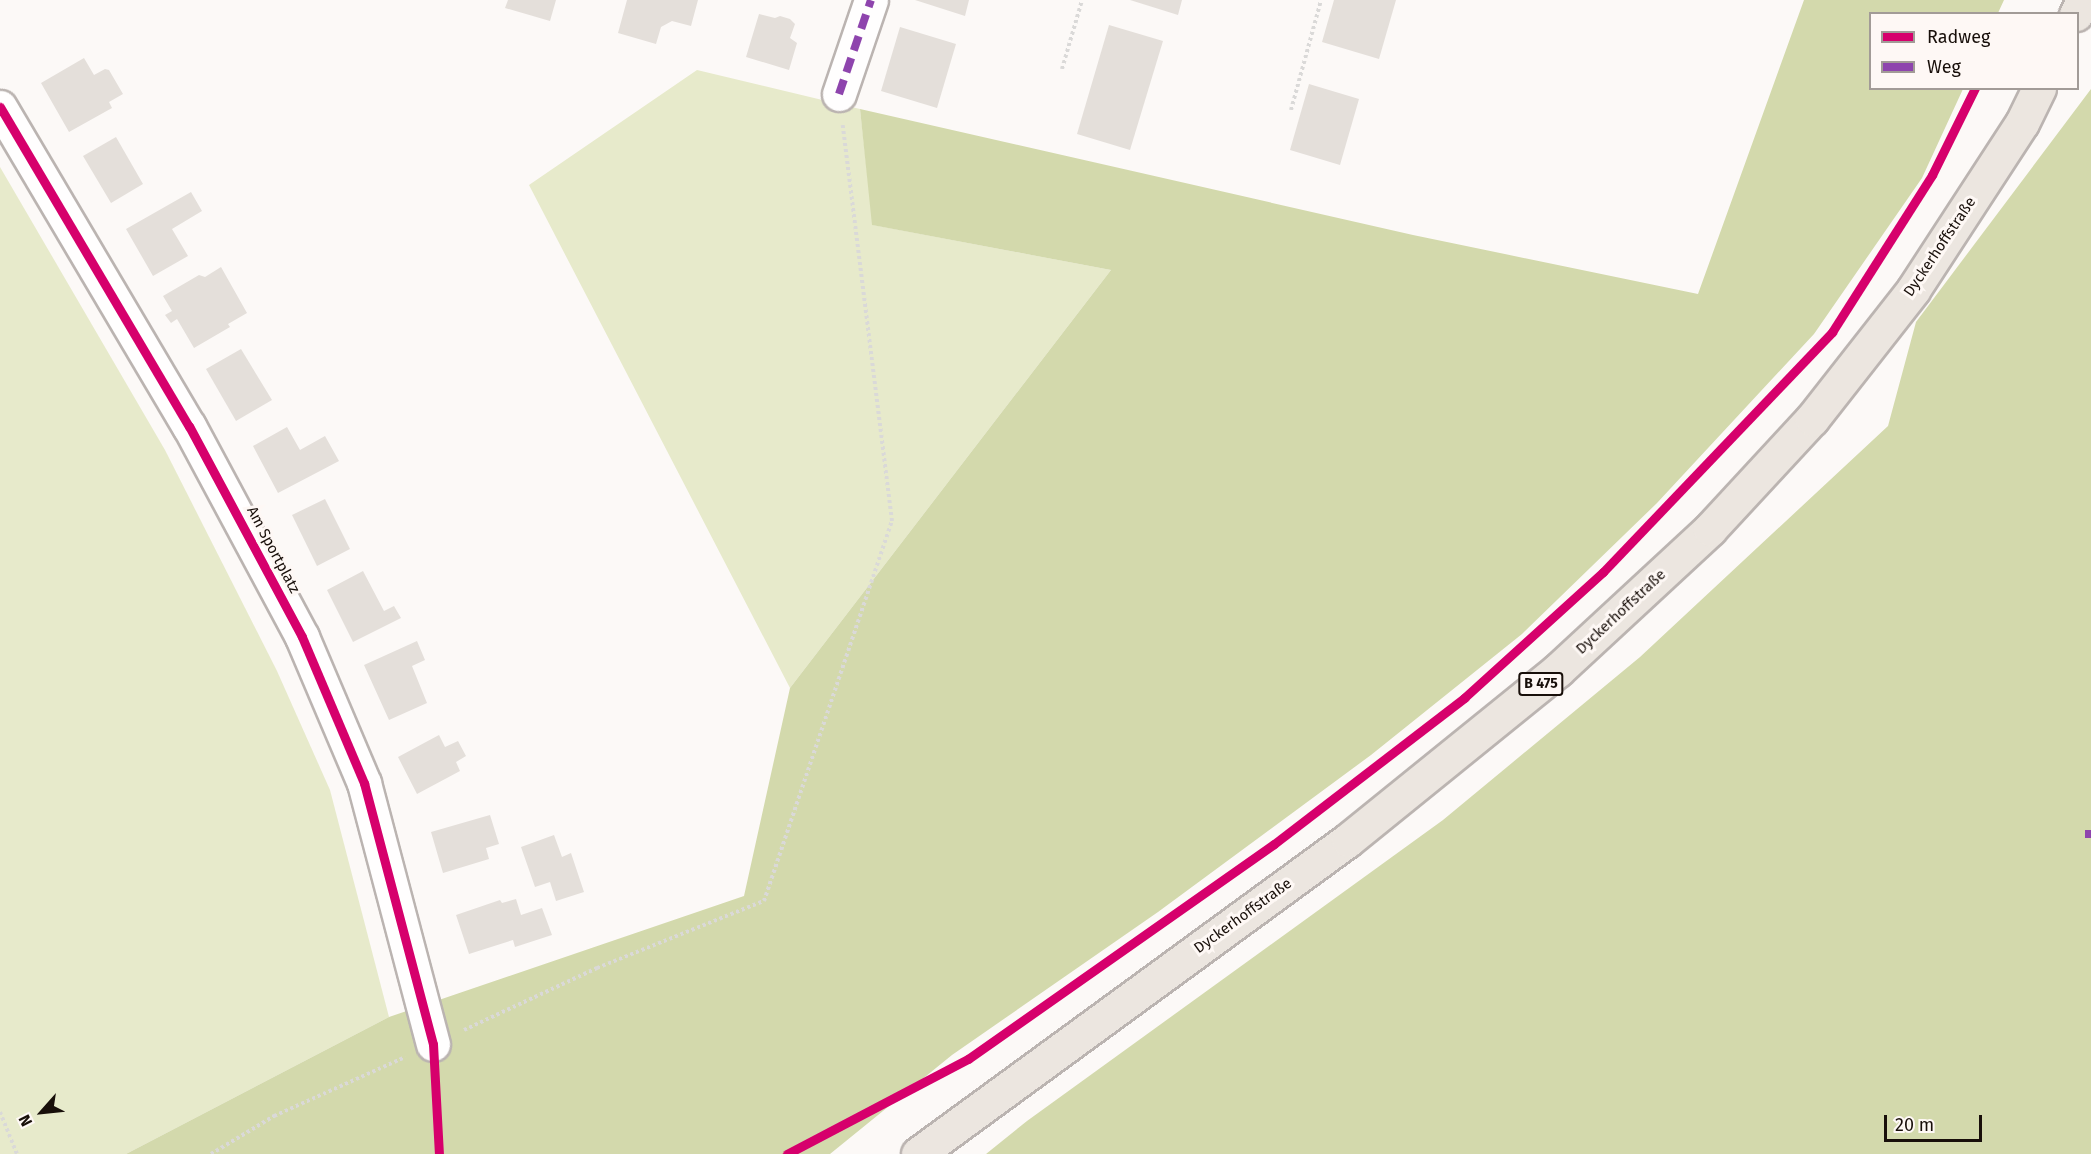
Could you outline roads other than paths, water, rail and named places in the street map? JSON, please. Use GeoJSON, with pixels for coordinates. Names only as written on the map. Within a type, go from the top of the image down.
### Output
{"type":"FeatureCollection","features":[{"type":"Feature","properties":{"kind":"main road","name":"Dyckerhoffstraße"},"geometry":{"type":"LineString","coordinates":[[918,1154],[1348,840],[1558,670],[1710,530],[1812,419],[1912,290],[2022,123],[2038,90]]}},
{"type":"Feature","properties":{"kind":"street"},"geometry":{"type":"LineString","coordinates":[[839,94],[871,0]]}},
{"type":"Feature","properties":{"kind":"street","name":"Am Sportplatz"},"geometry":{"type":"LineString","coordinates":[[0,107],[189,426],[302,637],[364,783],[422,1049]]}}]}
